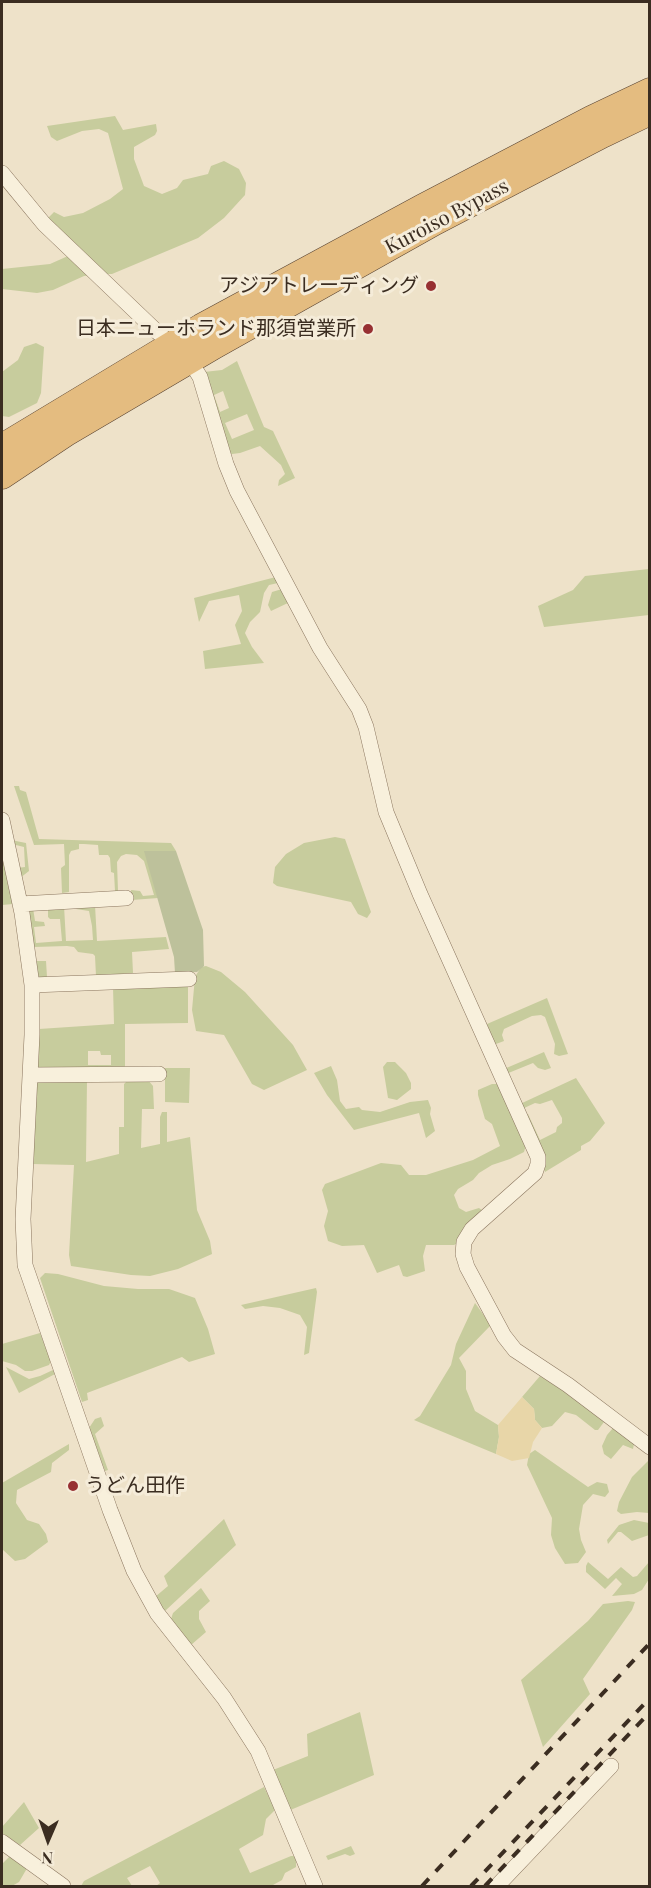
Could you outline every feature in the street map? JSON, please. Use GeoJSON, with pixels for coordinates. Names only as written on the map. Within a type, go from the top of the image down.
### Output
{"type":"FeatureCollection","features":[{"type":"Feature","properties":{"kind":"highway","name":"Kuroiso Bypass"},"geometry":{"type":"LineString","coordinates":[[2,476],[180,353],[201,327],[423,207],[591,119],[650,91]]}},
{"type":"Feature","properties":{"kind":"highway","name":"Kuroiso Bypass"},"geometry":{"type":"LineString","coordinates":[[2,447],[180,353],[214,346],[435,222],[650,112]]}},
{"type":"Feature","properties":{"kind":"street"},"geometry":{"type":"LineString","coordinates":[[2,173],[44,224],[180,353],[200,377],[218,442],[237,491],[320,648],[359,709],[366,727],[386,812],[420,894],[538,1157],[535,1173],[472,1229],[464,1242],[463,1254],[467,1267],[495,1321],[515,1350],[568,1385],[650,1447]]}},
{"type":"Feature","properties":{"kind":"street"},"geometry":{"type":"LineString","coordinates":[[2,820],[20,904],[32,985],[23,1219],[25,1265],[110,1510],[134,1571],[158,1613],[224,1698],[258,1751],[315,1887]]}},
{"type":"Feature","properties":{"kind":"street"},"geometry":{"type":"LineString","coordinates":[[20,904],[126,898]]}},
{"type":"Feature","properties":{"kind":"street"},"geometry":{"type":"LineString","coordinates":[[32,985],[189,979]]}},
{"type":"Feature","properties":{"kind":"street"},"geometry":{"type":"LineString","coordinates":[[30,1075],[159,1074]]}},
{"type":"Feature","properties":{"kind":"street"},"geometry":{"type":"LineString","coordinates":[[497,1887],[611,1766]]}},
{"type":"Feature","properties":{"kind":"street"},"geometry":{"type":"LineString","coordinates":[[2,1842],[63,1887]]}},
{"type":"Feature","properties":{"kind":"green space"},"geometry":{"type":"Polygon","coordinates":[[[115,116],[123,130],[156,124],[155,135],[134,147],[134,159],[144,186],[162,194],[177,188],[183,180],[208,174],[211,166],[224,161],[239,169],[246,183],[245,195],[224,218],[198,238],[112,274],[84,276],[53,290],[37,293],[2,289],[2,269],[50,264],[77,252],[48,218],[54,212],[64,217],[83,213],[110,199],[123,189],[108,133],[99,129],[82,131],[57,141],[51,137],[47,126],[115,116]]]}},
{"type":"Feature","properties":{"kind":"green space"},"geometry":{"type":"Polygon","coordinates":[[[36,343],[44,347],[41,393],[37,403],[9,417],[2,416],[2,372],[18,360],[24,347],[36,343]]]}},
{"type":"Feature","properties":{"kind":"green space"},"geometry":{"type":"Polygon","coordinates":[[[237,361],[264,427],[273,431],[295,478],[278,486],[279,480],[285,474],[281,465],[260,446],[240,453],[228,453],[204,372],[222,370],[237,361]],[[223,391],[214,395],[220,412],[229,408],[223,391]],[[247,414],[225,423],[232,439],[254,430],[247,414]]]}},
{"type":"Feature","properties":{"kind":"green space"},"geometry":{"type":"Polygon","coordinates":[[[649,569],[649,615],[544,627],[538,606],[573,590],[585,576],[649,569]]]}},
{"type":"Feature","properties":{"kind":"green space"},"geometry":{"type":"Polygon","coordinates":[[[276,577],[278,583],[269,585],[264,593],[260,612],[250,622],[245,633],[264,663],[205,669],[203,651],[241,644],[235,625],[242,611],[239,595],[209,601],[199,622],[194,598],[276,577]]]}},
{"type":"Feature","properties":{"kind":"green space"},"geometry":{"type":"Polygon","coordinates":[[[282,589],[290,602],[271,611],[268,605],[272,592],[282,589]]]}},
{"type":"Feature","properties":{"kind":"green space"},"geometry":{"type":"Polygon","coordinates":[[[14,786],[19,786],[20,790],[26,792],[39,839],[171,843],[176,851],[145,851],[158,898],[132,900],[131,890],[140,891],[143,896],[154,895],[144,861],[137,855],[126,854],[121,856],[117,862],[118,891],[115,891],[110,858],[108,855],[99,855],[98,845],[84,844],[79,844],[79,849],[71,851],[69,855],[69,892],[62,893],[61,868],[65,865],[64,844],[34,845],[14,786]]]}},
{"type":"Feature","properties":{"kind":"green space"},"geometry":{"type":"Polygon","coordinates":[[[335,837],[345,839],[371,912],[367,918],[358,914],[351,902],[277,886],[273,883],[275,867],[286,854],[304,843],[335,837]]]}},
{"type":"Feature","properties":{"kind":"green space"},"geometry":{"type":"Polygon","coordinates":[[[11,840],[26,843],[29,871],[20,878],[17,868],[25,867],[24,847],[12,844],[11,840]]]}},
{"type":"Feature","properties":{"kind":"green space"},"geometry":{"type":"Polygon","coordinates":[[[144,851],[176,851],[203,930],[204,966],[197,972],[175,973],[174,957],[144,851]]]}},
{"type":"Feature","properties":{"kind":"green space"},"geometry":{"type":"Polygon","coordinates":[[[2,853],[13,904],[2,905],[2,853]]]}},
{"type":"Feature","properties":{"kind":"green space"},"geometry":{"type":"Polygon","coordinates":[[[95,905],[97,941],[166,937],[169,949],[132,952],[133,973],[96,976],[93,954],[78,952],[74,947],[67,946],[34,947],[28,913],[33,908],[35,921],[44,922],[45,926],[34,927],[36,943],[62,941],[60,919],[48,917],[48,907],[64,906],[66,941],[93,940],[89,911],[76,909],[76,906],[95,905]]]}},
{"type":"Feature","properties":{"kind":"green space"},"geometry":{"type":"Polygon","coordinates":[[[36,961],[46,961],[47,977],[38,978],[36,961]]]}},
{"type":"Feature","properties":{"kind":"green space"},"geometry":{"type":"Polygon","coordinates":[[[206,966],[221,972],[245,992],[293,1045],[307,1070],[264,1090],[252,1084],[224,1035],[196,1031],[192,1010],[195,977],[201,967],[206,966]]]}},
{"type":"Feature","properties":{"kind":"green space"},"geometry":{"type":"Polygon","coordinates":[[[188,985],[188,1023],[125,1024],[125,1069],[37,1069],[39,1029],[114,1024],[113,987],[188,985]],[[88,1051],[88,1065],[111,1065],[111,1055],[101,1055],[100,1051],[88,1051]]]}},
{"type":"Feature","properties":{"kind":"green space"},"geometry":{"type":"Polygon","coordinates":[[[547,998],[568,1054],[559,1056],[554,1054],[555,1044],[545,1017],[541,1015],[532,1016],[504,1029],[502,1035],[504,1041],[494,1043],[487,1024],[547,998]]]}},
{"type":"Feature","properties":{"kind":"green space"},"geometry":{"type":"Polygon","coordinates":[[[544,1052],[551,1068],[545,1070],[533,1063],[506,1074],[504,1069],[544,1052]]]}},
{"type":"Feature","properties":{"kind":"green space"},"geometry":{"type":"Polygon","coordinates":[[[387,1062],[395,1062],[406,1073],[411,1083],[411,1089],[397,1100],[388,1098],[383,1067],[387,1062]]]}},
{"type":"Feature","properties":{"kind":"green space"},"geometry":{"type":"Polygon","coordinates":[[[331,1066],[337,1080],[340,1101],[346,1109],[359,1107],[362,1110],[380,1112],[410,1102],[428,1100],[435,1131],[426,1138],[419,1113],[354,1130],[327,1095],[314,1073],[331,1066]]]}},
{"type":"Feature","properties":{"kind":"green space"},"geometry":{"type":"Polygon","coordinates":[[[165,1068],[190,1068],[189,1103],[165,1102],[165,1068]]]}},
{"type":"Feature","properties":{"kind":"green space"},"geometry":{"type":"Polygon","coordinates":[[[576,1078],[605,1123],[590,1141],[581,1146],[581,1150],[545,1172],[525,1116],[528,1114],[540,1140],[556,1132],[557,1127],[562,1123],[562,1118],[552,1100],[540,1104],[535,1103],[522,1109],[520,1104],[576,1078]]]}},
{"type":"Feature","properties":{"kind":"green space"},"geometry":{"type":"Polygon","coordinates":[[[129,1079],[148,1080],[153,1086],[154,1109],[142,1109],[141,1148],[160,1144],[162,1112],[167,1112],[167,1142],[190,1137],[197,1210],[210,1241],[212,1254],[178,1269],[150,1276],[71,1266],[69,1255],[74,1165],[32,1164],[36,1081],[87,1080],[86,1162],[119,1154],[119,1127],[124,1127],[124,1084],[129,1079]]]}},
{"type":"Feature","properties":{"kind":"green space"},"geometry":{"type":"Polygon","coordinates":[[[497,1084],[526,1145],[524,1152],[492,1165],[458,1189],[454,1195],[459,1208],[466,1212],[479,1208],[483,1211],[472,1235],[454,1245],[426,1245],[423,1256],[425,1271],[407,1277],[403,1276],[399,1265],[377,1273],[364,1245],[342,1246],[328,1241],[324,1226],[328,1211],[322,1190],[325,1184],[381,1163],[401,1165],[409,1175],[426,1175],[473,1160],[500,1146],[492,1124],[485,1119],[478,1095],[478,1090],[497,1084]]]}},
{"type":"Feature","properties":{"kind":"green space"},"geometry":{"type":"Polygon","coordinates":[[[45,1273],[58,1274],[104,1286],[169,1289],[195,1298],[208,1329],[215,1354],[189,1362],[182,1357],[87,1393],[88,1400],[82,1402],[40,1278],[45,1273]]]}},
{"type":"Feature","properties":{"kind":"green space"},"geometry":{"type":"Polygon","coordinates":[[[316,1288],[309,1353],[304,1355],[307,1327],[300,1315],[280,1308],[263,1306],[245,1309],[241,1305],[316,1288]]]}},
{"type":"Feature","properties":{"kind":"green space"},"geometry":{"type":"Polygon","coordinates":[[[475,1303],[491,1325],[459,1358],[466,1371],[466,1389],[475,1411],[498,1425],[499,1437],[496,1454],[414,1420],[420,1416],[451,1365],[456,1344],[475,1303]]]}},
{"type":"Feature","properties":{"kind":"green space"},"geometry":{"type":"Polygon","coordinates":[[[40,1333],[51,1361],[49,1365],[25,1371],[16,1365],[2,1361],[2,1344],[40,1333]]]}},
{"type":"Feature","properties":{"kind":"green space"},"geometry":{"type":"Polygon","coordinates":[[[6,1367],[29,1379],[53,1370],[55,1374],[19,1393],[6,1367]]]}},
{"type":"Feature","properties":{"kind":"green space"},"geometry":{"type":"Polygon","coordinates":[[[540,1376],[564,1391],[604,1422],[598,1430],[576,1415],[565,1412],[552,1426],[542,1428],[535,1420],[534,1409],[522,1397],[540,1376]]]}},
{"type":"Feature","properties":{"kind":"green space"},"geometry":{"type":"Polygon","coordinates":[[[101,1417],[104,1426],[95,1434],[108,1470],[105,1471],[89,1428],[95,1419],[101,1417]]]}},
{"type":"Feature","properties":{"kind":"green space"},"geometry":{"type":"Polygon","coordinates":[[[613,1428],[634,1444],[633,1449],[623,1445],[611,1459],[604,1454],[602,1446],[613,1428]]]}},
{"type":"Feature","properties":{"kind":"green space"},"geometry":{"type":"Polygon","coordinates":[[[69,1444],[69,1450],[52,1463],[51,1472],[17,1490],[16,1503],[27,1520],[39,1524],[48,1542],[25,1559],[15,1561],[2,1549],[2,1483],[69,1444]]]}},
{"type":"Feature","properties":{"kind":"green space"},"geometry":{"type":"Polygon","coordinates":[[[535,1450],[588,1487],[597,1482],[607,1484],[609,1492],[605,1497],[593,1494],[583,1505],[579,1529],[586,1552],[578,1563],[565,1564],[555,1548],[551,1535],[552,1518],[527,1465],[529,1454],[535,1450]]]}},
{"type":"Feature","properties":{"kind":"green space"},"geometry":{"type":"Polygon","coordinates":[[[649,1460],[649,1513],[621,1514],[617,1511],[619,1502],[632,1477],[649,1460]]]}},
{"type":"Feature","properties":{"kind":"green space"},"geometry":{"type":"Polygon","coordinates":[[[224,1519],[236,1545],[165,1611],[155,1597],[168,1586],[164,1576],[224,1519]]]}},
{"type":"Feature","properties":{"kind":"green space"},"geometry":{"type":"Polygon","coordinates":[[[634,1520],[649,1523],[649,1535],[632,1541],[618,1532],[608,1544],[607,1540],[619,1525],[634,1520]]]}},
{"type":"Feature","properties":{"kind":"green space"},"geometry":{"type":"Polygon","coordinates":[[[588,1562],[608,1579],[621,1567],[633,1577],[637,1576],[649,1562],[649,1579],[642,1590],[634,1594],[612,1596],[622,1584],[616,1578],[605,1589],[586,1572],[588,1562]]]}},
{"type":"Feature","properties":{"kind":"green space"},"geometry":{"type":"Polygon","coordinates":[[[201,1588],[210,1601],[199,1611],[199,1619],[206,1632],[191,1645],[171,1619],[173,1613],[201,1588]]]}},
{"type":"Feature","properties":{"kind":"green space"},"geometry":{"type":"Polygon","coordinates":[[[635,1602],[632,1610],[583,1679],[590,1694],[543,1747],[521,1680],[588,1621],[603,1604],[635,1602]]]}},
{"type":"Feature","properties":{"kind":"green space"},"geometry":{"type":"Polygon","coordinates":[[[360,1712],[374,1775],[288,1811],[273,1770],[308,1756],[307,1734],[360,1712]]]}},
{"type":"Feature","properties":{"kind":"green space"},"geometry":{"type":"Polygon","coordinates":[[[264,1787],[274,1811],[266,1819],[263,1835],[239,1849],[250,1873],[296,1856],[296,1867],[285,1873],[282,1880],[274,1886],[156,1886],[160,1883],[150,1866],[127,1878],[132,1886],[81,1886],[84,1881],[264,1787]]]}},
{"type":"Feature","properties":{"kind":"green space"},"geometry":{"type":"Polygon","coordinates":[[[24,1802],[39,1828],[20,1845],[2,1833],[2,1827],[24,1802]]]}},
{"type":"Feature","properties":{"kind":"green space"},"geometry":{"type":"Polygon","coordinates":[[[351,1846],[355,1854],[350,1856],[345,1854],[328,1860],[326,1856],[351,1846]]]}},
{"type":"Feature","properties":{"kind":"green space"},"geometry":{"type":"Polygon","coordinates":[[[11,1855],[26,1866],[26,1870],[19,1882],[12,1886],[2,1886],[2,1864],[11,1855]]]}},
{"type":"Feature","properties":{"kind":"sand"},"geometry":{"type":"Polygon","coordinates":[[[522,1397],[534,1409],[535,1420],[542,1428],[533,1442],[529,1458],[512,1461],[496,1454],[499,1437],[498,1425],[522,1397]]]}},
{"type":"Feature","properties":{"kind":"railway"},"geometry":{"type":"LineString","coordinates":[[422,1886],[650,1643]]}},
{"type":"Feature","properties":{"kind":"railway"},"geometry":{"type":"LineString","coordinates":[[471,1886],[650,1698]]}},
{"type":"Feature","properties":{"kind":"railway"},"geometry":{"type":"LineString","coordinates":[[485,1886],[650,1712]]}},
{"type":"Feature","properties":{"kind":"place","name":"アジアトレーディング"},"geometry":{"type":"Point","coordinates":[431,286]}},
{"type":"Feature","properties":{"kind":"place","name":"日本ニューホランド那須営業所"},"geometry":{"type":"Point","coordinates":[368,329]}},
{"type":"Feature","properties":{"kind":"place","name":"うどん田作"},"geometry":{"type":"Point","coordinates":[73,1486]}}]}
